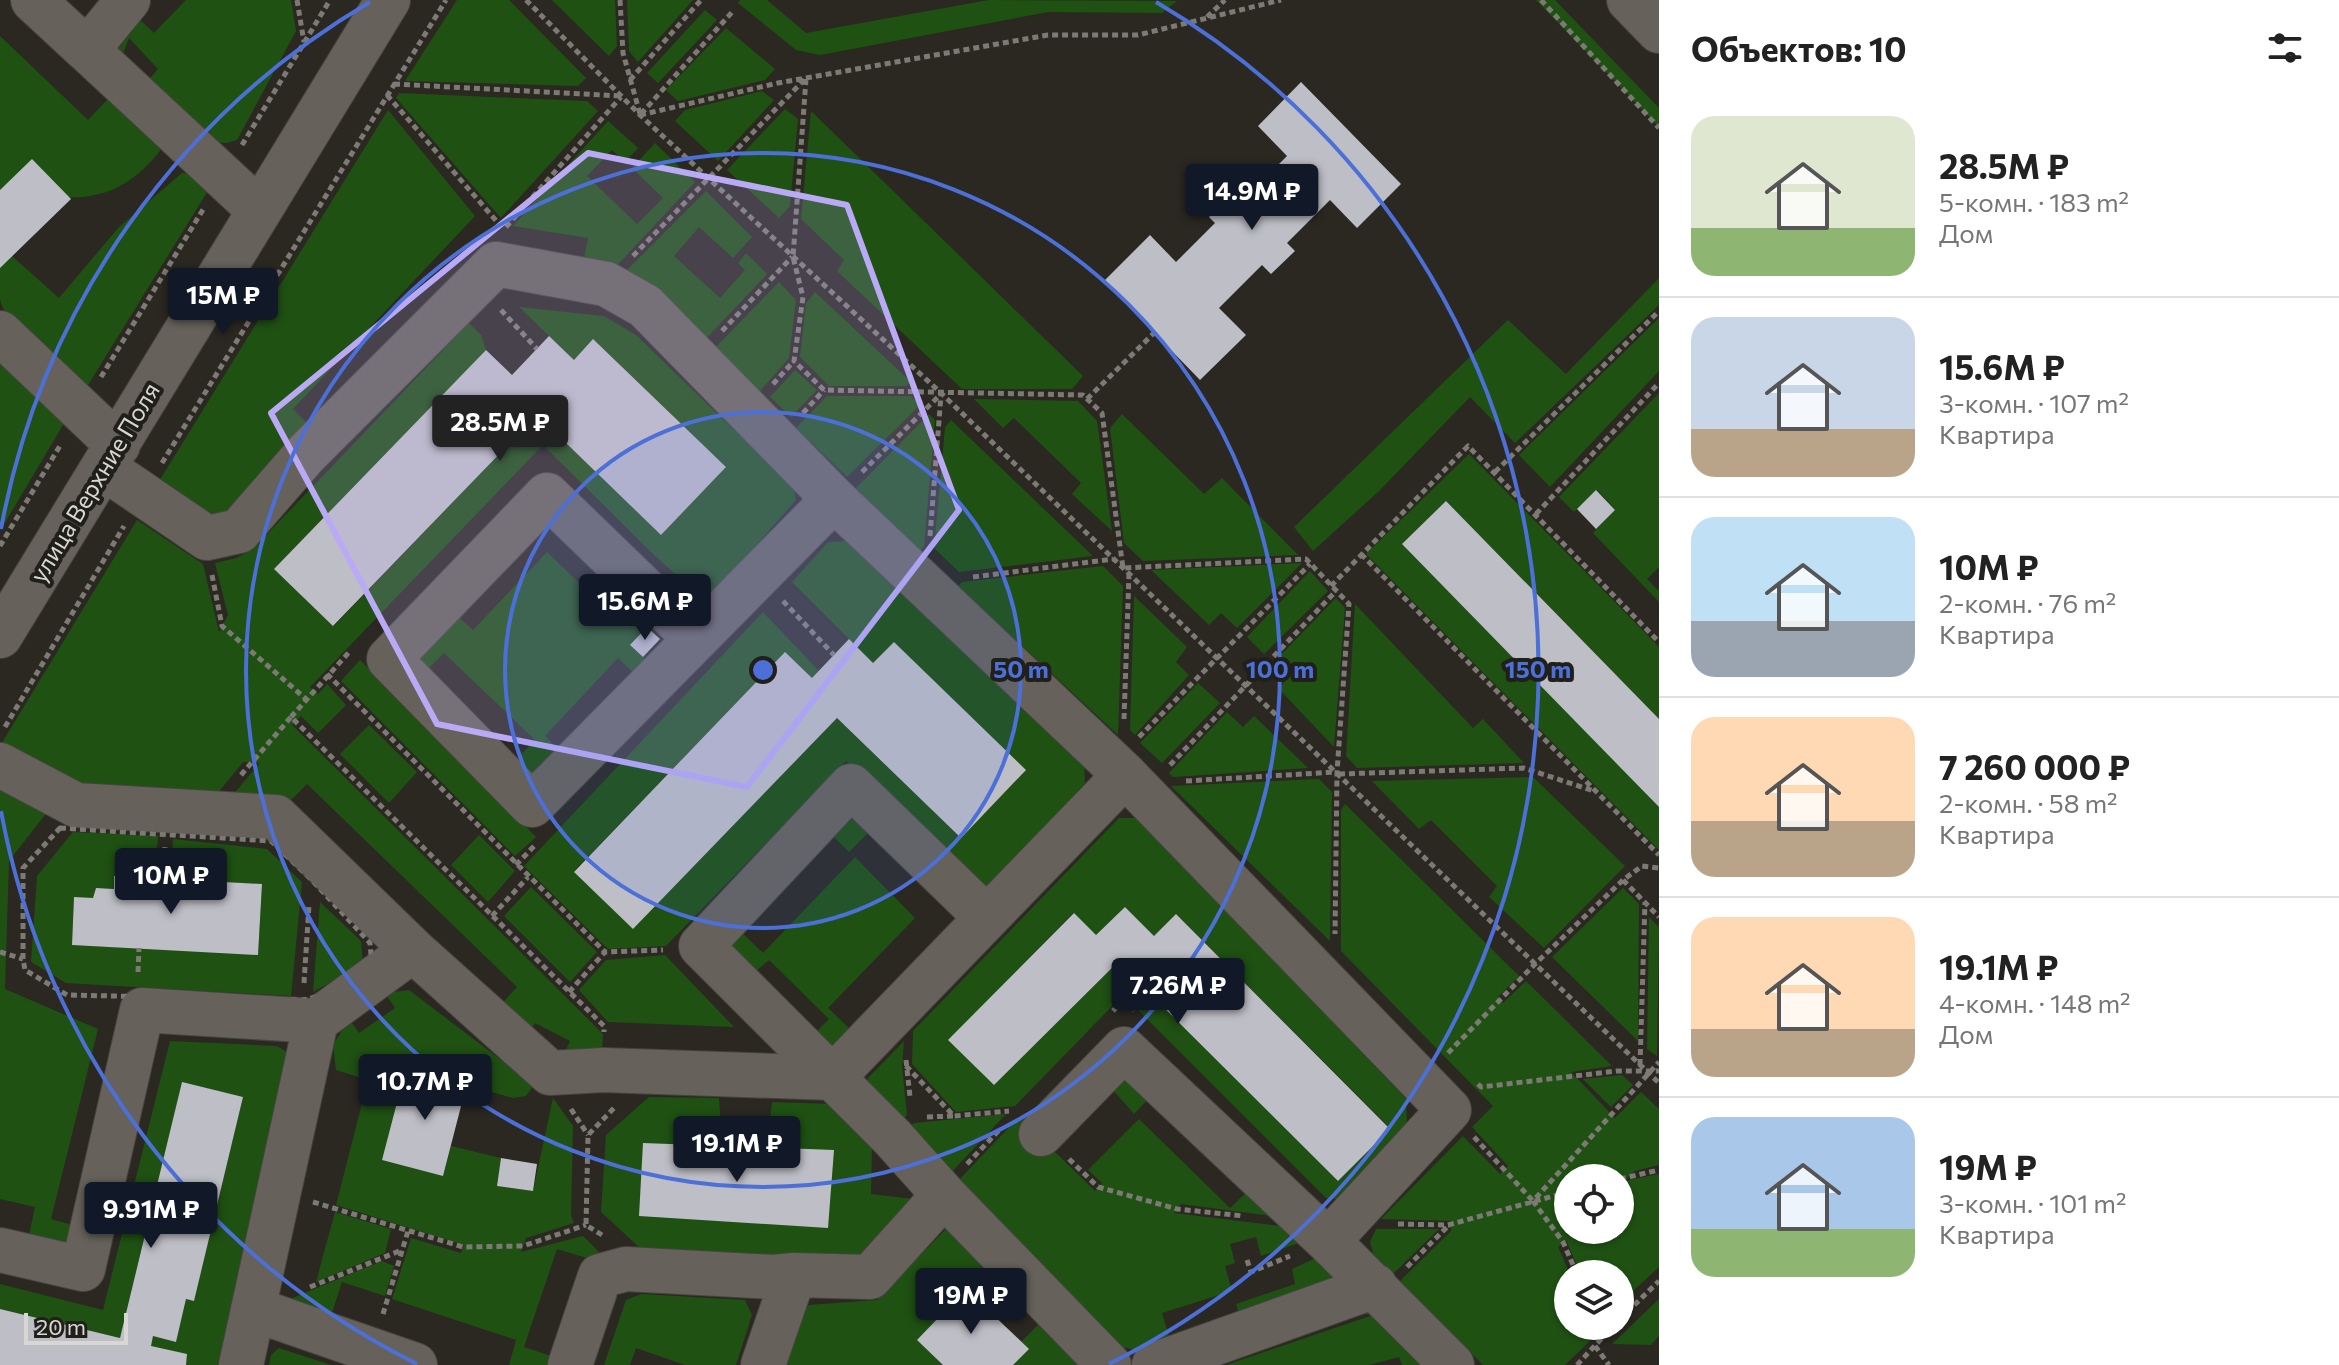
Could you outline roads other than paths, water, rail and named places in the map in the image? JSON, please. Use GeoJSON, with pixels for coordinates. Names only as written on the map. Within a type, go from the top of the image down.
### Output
{"type":"FeatureCollection","features":[{"type":"Feature","properties":{"kind":"street"},"geometry":{"type":"LineString","coordinates":[[33,0],[259,210]]}},
{"type":"Feature","properties":{"kind":"street"},"geometry":{"type":"LineString","coordinates":[[87,50],[128,0]]}},
{"type":"Feature","properties":{"kind":"street","name":"улица Верхние Поля"},"geometry":{"type":"LineString","coordinates":[[0,636],[388,0]]}},
{"type":"Feature","properties":{"kind":"street"},"geometry":{"type":"LineString","coordinates":[[1629,0],[1659,31]]}},
{"type":"Feature","properties":{"kind":"street"},"geometry":{"type":"LineString","coordinates":[[0,333],[81,410],[111,457],[143,495],[207,538],[239,531],[305,455],[496,264],[606,284],[645,306],[834,499],[1136,757],[1334,993],[1446,1080],[1337,1232]]}},
{"type":"Feature","properties":{"kind":"street"},"geometry":{"type":"LineString","coordinates":[[696,639],[547,495],[389,659],[532,805],[696,639],[834,499]]}},
{"type":"Feature","properties":{"kind":"street"},"geometry":{"type":"LineString","coordinates":[[0,765],[76,805],[208,824],[276,817],[413,950],[550,1073],[612,1085],[832,1078],[1136,757]]}},
{"type":"Feature","properties":{"kind":"street"},"geometry":{"type":"LineString","coordinates":[[986,917],[851,786],[701,946],[893,1138],[942,1193],[1109,1365]]}},
{"type":"Feature","properties":{"kind":"street"},"geometry":{"type":"LineString","coordinates":[[0,1250],[83,1269],[142,1010],[310,1011],[413,950]]}},
{"type":"Feature","properties":{"kind":"street"},"geometry":{"type":"LineString","coordinates":[[241,1365],[279,1192],[310,1011]]}},
{"type":"Feature","properties":{"kind":"street"},"geometry":{"type":"LineString","coordinates":[[1041,1134],[1124,1049],[1337,1232],[1375,1286],[1452,1365]]}},
{"type":"Feature","properties":{"kind":"street"},"geometry":{"type":"LineString","coordinates":[[570,1365],[600,1276],[626,1269],[773,1277],[870,1277],[942,1193]]}},
{"type":"Feature","properties":{"kind":"street"},"geometry":{"type":"LineString","coordinates":[[763,1365],[794,1275]]}},
{"type":"Feature","properties":{"kind":"street"},"geometry":{"type":"LineString","coordinates":[[1154,1365],[1375,1286]]}},
{"type":"Feature","properties":{"kind":"street"},"geometry":{"type":"LineString","coordinates":[[253,1309],[415,1365]]}}]}
